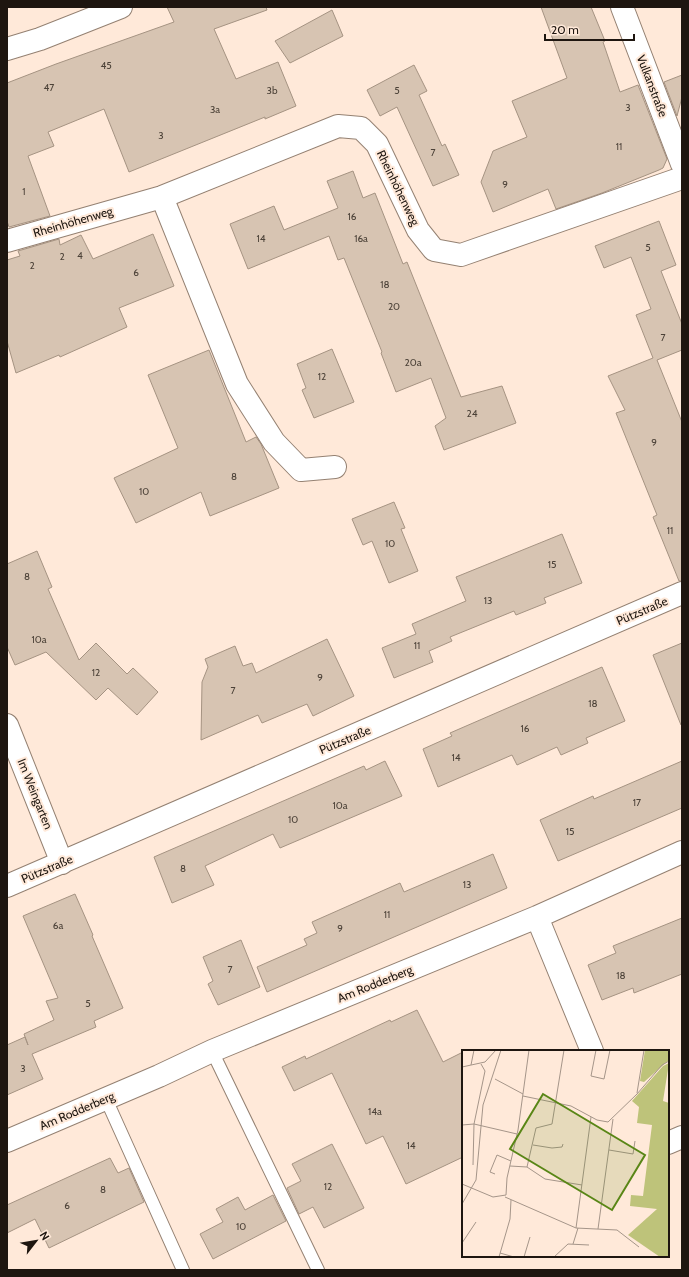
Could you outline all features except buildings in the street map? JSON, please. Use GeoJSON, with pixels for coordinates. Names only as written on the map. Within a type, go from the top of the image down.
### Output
{"type":"FeatureCollection","features":[{"type":"Feature","properties":{"kind":"street"},"geometry":{"type":"LineString","coordinates":[[7,49],[40,39],[121,7]]}},
{"type":"Feature","properties":{"kind":"street","name":"Vulkanstraße"},"geometry":{"type":"LineString","coordinates":[[622,7],[682,164]]}},
{"type":"Feature","properties":{"kind":"street","name":"Rheinhöhenweg"},"geometry":{"type":"LineString","coordinates":[[7,241],[162,197],[338,126],[362,128],[377,144],[418,230],[434,250],[461,255],[682,178]]}},
{"type":"Feature","properties":{"kind":"street"},"geometry":{"type":"LineString","coordinates":[[162,197],[237,384],[274,442],[301,470],[335,467]]}},
{"type":"Feature","properties":{"kind":"street","name":"Pützstraße"},"geometry":{"type":"LineString","coordinates":[[7,886],[682,594]]}},
{"type":"Feature","properties":{"kind":"street","name":"Im Weingarten"},"geometry":{"type":"LineString","coordinates":[[7,725],[62,863]]}},
{"type":"Feature","properties":{"kind":"street","name":"Am Rodderberg"},"geometry":{"type":"LineString","coordinates":[[7,1141],[159,1076],[212,1051],[537,917],[682,852]]}},
{"type":"Feature","properties":{"kind":"street"},"geometry":{"type":"LineString","coordinates":[[537,917],[592,1050]]}},
{"type":"Feature","properties":{"kind":"street"},"geometry":{"type":"LineString","coordinates":[[669,1143],[682,1138]]}},
{"type":"Feature","properties":{"kind":"lane"},"geometry":{"type":"LineString","coordinates":[[212,1051],[318,1270]]}},
{"type":"Feature","properties":{"kind":"lane"},"geometry":{"type":"LineString","coordinates":[[106,1099],[183,1270]]}}]}
